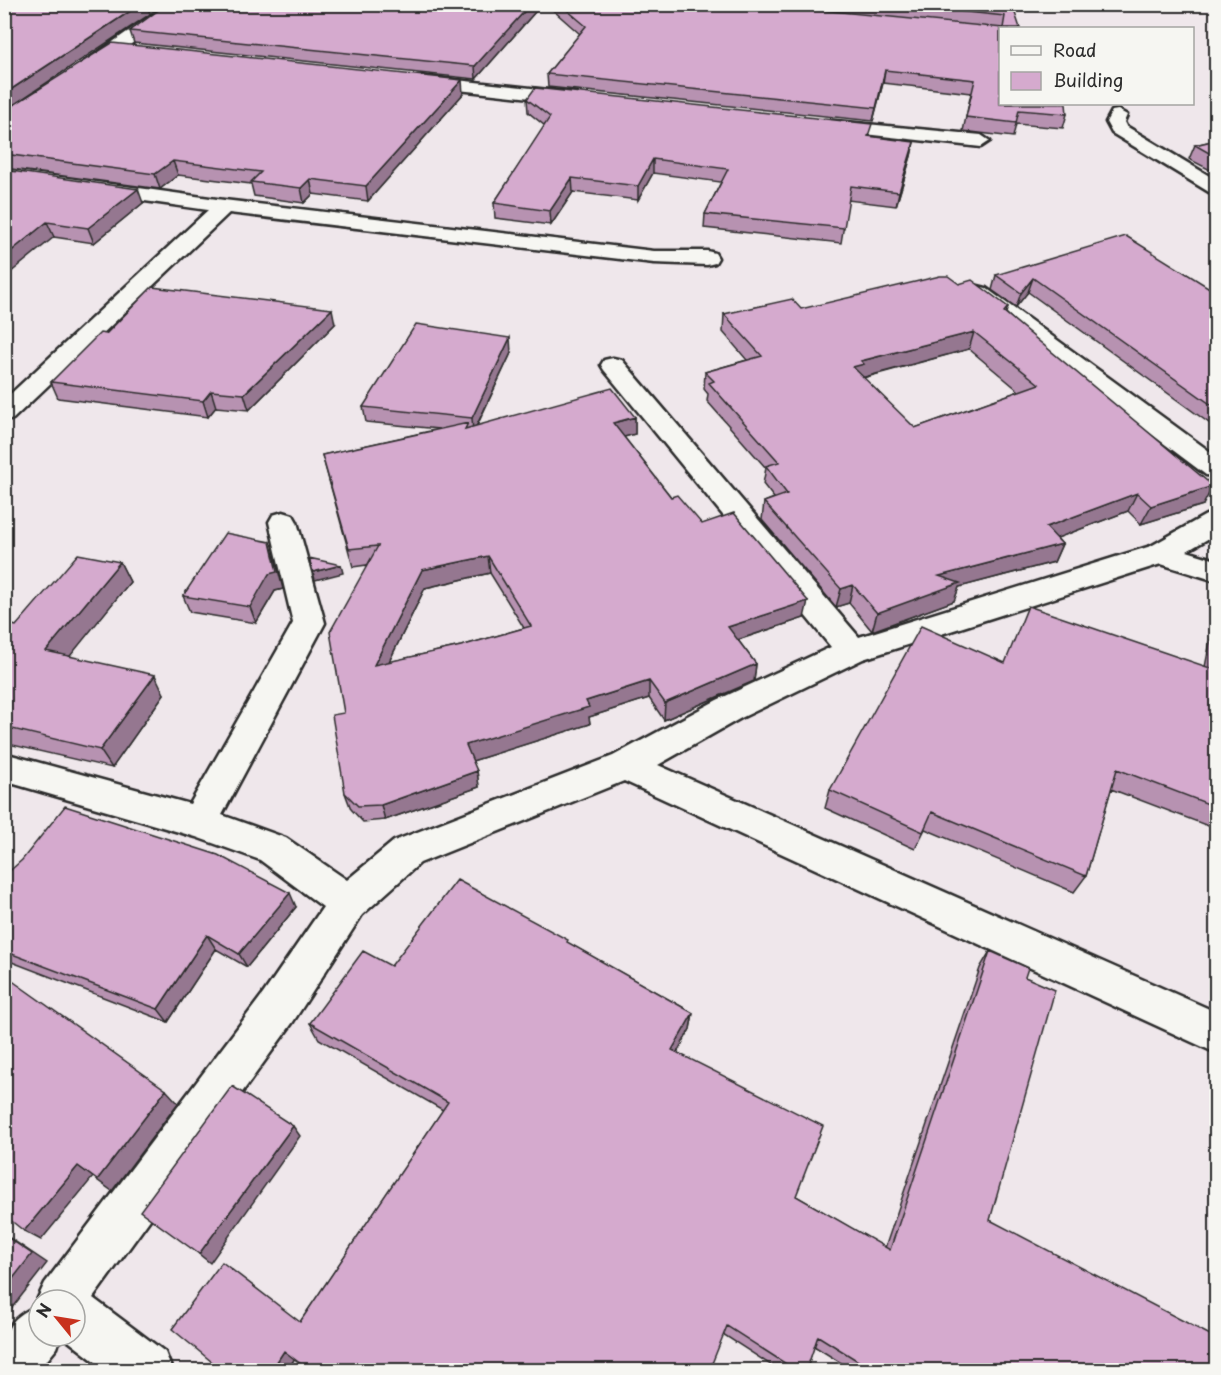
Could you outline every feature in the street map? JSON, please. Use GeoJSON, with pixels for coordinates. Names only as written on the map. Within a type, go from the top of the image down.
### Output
{"type":"FeatureCollection","features":[{"type":"Feature","properties":{"kind":"street"},"geometry":{"type":"LineString","coordinates":[[689,4],[803,12]]}},
{"type":"Feature","properties":{"kind":"street"},"geometry":{"type":"LineString","coordinates":[[150,7],[175,7]]}},
{"type":"Feature","properties":{"kind":"street"},"geometry":{"type":"LineString","coordinates":[[70,80],[175,7]]}},
{"type":"Feature","properties":{"kind":"street"},"geometry":{"type":"LineString","coordinates":[[116,49],[140,52]]}},
{"type":"Feature","properties":{"kind":"street"},"geometry":{"type":"LineString","coordinates":[[400,80],[590,100]]}},
{"type":"Feature","properties":{"kind":"street"},"geometry":{"type":"LineString","coordinates":[[1118,115],[1115,122],[1118,129],[1216,188]]}},
{"type":"Feature","properties":{"kind":"street"},"geometry":{"type":"LineString","coordinates":[[803,122],[981,141]]}},
{"type":"Feature","properties":{"kind":"street"},"geometry":{"type":"LineString","coordinates":[[4,175],[224,206],[654,257],[707,258]]}},
{"type":"Feature","properties":{"kind":"street"},"geometry":{"type":"LineString","coordinates":[[4,414],[224,206]]}},
{"type":"Feature","properties":{"kind":"street"},"geometry":{"type":"LineString","coordinates":[[978,293],[1216,469]]}},
{"type":"Feature","properties":{"kind":"street"},"geometry":{"type":"LineString","coordinates":[[613,365],[852,651]]}},
{"type":"Feature","properties":{"kind":"street"},"geometry":{"type":"LineString","coordinates":[[198,822],[309,623],[283,522]]}},
{"type":"Feature","properties":{"kind":"street"},"geometry":{"type":"LineString","coordinates":[[71,1288],[278,1008],[348,903],[407,852],[625,766],[729,709],[852,651],[1161,553],[1216,522]]}},
{"type":"Feature","properties":{"kind":"street"},"geometry":{"type":"LineString","coordinates":[[1161,553],[1216,571]]}},
{"type":"Feature","properties":{"kind":"street"},"geometry":{"type":"LineString","coordinates":[[625,766],[1216,1033]]}},
{"type":"Feature","properties":{"kind":"street"},"geometry":{"type":"LineString","coordinates":[[4,767],[198,822],[273,849],[348,903]]}},
{"type":"Feature","properties":{"kind":"street"},"geometry":{"type":"LineString","coordinates":[[87,1324],[147,1371]]}},
{"type":"Feature","properties":{"kind":"street"},"geometry":{"type":"LineString","coordinates":[[8,1371],[27,1346]]}},
{"type":"Feature","properties":{"kind":"building"},"geometry":{"type":"Polygon","coordinates":[[[4,4],[141,4],[4,94],[4,4]]]}},
{"type":"Feature","properties":{"kind":"building"},"geometry":{"type":"Polygon","coordinates":[[[167,4],[531,4],[475,66],[130,31],[167,4]]]}},
{"type":"Feature","properties":{"kind":"building"},"geometry":{"type":"Polygon","coordinates":[[[560,4],[759,4],[999,28],[999,105],[1066,105],[1067,114],[1019,110],[1016,123],[966,117],[975,80],[885,70],[876,108],[547,74],[586,26],[560,4]]]}},
{"type":"Feature","properties":{"kind":"building"},"geometry":{"type":"Polygon","coordinates":[[[890,4],[1012,4],[1020,27],[1003,27],[1005,16],[890,4]]]}},
{"type":"Feature","properties":{"kind":"building"},"geometry":{"type":"Polygon","coordinates":[[[112,43],[462,80],[366,186],[310,179],[301,188],[251,182],[261,172],[173,161],[155,174],[4,154],[4,111],[112,43]]]}},
{"type":"Feature","properties":{"kind":"building"},"geometry":{"type":"Polygon","coordinates":[[[535,88],[872,124],[868,136],[914,142],[899,192],[851,186],[844,228],[705,214],[728,169],[653,159],[638,186],[572,178],[550,211],[494,203],[550,117],[527,99],[535,88]]]}},
{"type":"Feature","properties":{"kind":"building"},"geometry":{"type":"Polygon","coordinates":[[[1216,140],[1216,157],[1195,145],[1216,140]]]}},
{"type":"Feature","properties":{"kind":"building"},"geometry":{"type":"Polygon","coordinates":[[[4,170],[138,189],[88,228],[47,222],[4,257],[4,170]]]}},
{"type":"Feature","properties":{"kind":"building"},"geometry":{"type":"Polygon","coordinates":[[[1126,236],[1216,292],[1216,408],[1033,278],[1021,293],[996,275],[1126,236]]]}},
{"type":"Feature","properties":{"kind":"building"},"geometry":{"type":"Polygon","coordinates":[[[940,276],[948,276],[959,284],[972,280],[1008,307],[1004,312],[1213,486],[1151,506],[1137,493],[1046,527],[1062,544],[939,576],[960,583],[877,613],[853,585],[841,589],[764,502],[787,494],[766,466],[779,462],[709,383],[714,381],[705,372],[762,356],[724,314],[792,299],[801,309],[940,276]],[[974,332],[861,361],[864,364],[853,367],[915,428],[1039,384],[974,332]]]}},
{"type":"Feature","properties":{"kind":"building"},"geometry":{"type":"Polygon","coordinates":[[[152,287],[332,309],[244,394],[211,391],[203,401],[51,382],[100,333],[106,334],[152,287]]]}},
{"type":"Feature","properties":{"kind":"building"},"geometry":{"type":"Polygon","coordinates":[[[416,324],[510,338],[472,418],[363,407],[416,324]]]}},
{"type":"Feature","properties":{"kind":"building"},"geometry":{"type":"Polygon","coordinates":[[[612,388],[635,417],[613,423],[671,497],[677,495],[702,524],[734,513],[808,601],[728,627],[756,664],[665,703],[649,681],[586,701],[589,707],[466,745],[477,771],[381,805],[358,806],[345,793],[332,715],[344,713],[330,632],[378,546],[349,549],[322,455],[468,423],[465,429],[612,388]],[[488,556],[422,570],[374,665],[461,646],[531,626],[488,556]]]}},
{"type":"Feature","properties":{"kind":"building"},"geometry":{"type":"Polygon","coordinates":[[[225,533],[270,542],[277,572],[269,574],[250,607],[183,596],[225,533]]]}},
{"type":"Feature","properties":{"kind":"building"},"geometry":{"type":"Polygon","coordinates":[[[78,554],[120,562],[46,651],[155,675],[100,750],[4,727],[4,623],[16,626],[78,554]]]}},
{"type":"Feature","properties":{"kind":"building"},"geometry":{"type":"Polygon","coordinates":[[[309,558],[341,565],[313,572],[309,558]]]}},
{"type":"Feature","properties":{"kind":"building"},"geometry":{"type":"Polygon","coordinates":[[[1028,606],[1213,669],[1216,653],[1216,807],[1117,769],[1086,876],[932,812],[923,832],[830,790],[921,626],[1005,663],[1028,606]]]}},
{"type":"Feature","properties":{"kind":"building"},"geometry":{"type":"Polygon","coordinates":[[[65,806],[218,855],[290,893],[239,954],[207,935],[158,1009],[4,951],[4,876],[22,860],[65,806]]]}},
{"type":"Feature","properties":{"kind":"building"},"geometry":{"type":"Polygon","coordinates":[[[457,880],[568,940],[567,942],[693,1013],[672,1050],[823,1126],[796,1196],[890,1250],[990,951],[1028,968],[1025,977],[1055,990],[990,1220],[1216,1338],[1216,1371],[874,1371],[818,1336],[806,1371],[797,1371],[727,1326],[709,1371],[310,1371],[284,1351],[271,1371],[223,1371],[172,1329],[222,1262],[300,1322],[448,1102],[310,1023],[363,951],[391,966],[457,880]]]}},
{"type":"Feature","properties":{"kind":"building"},"geometry":{"type":"Polygon","coordinates":[[[4,975],[166,1090],[97,1180],[78,1166],[24,1231],[4,1215],[4,975]]]}},
{"type":"Feature","properties":{"kind":"building"},"geometry":{"type":"Polygon","coordinates":[[[232,1086],[293,1126],[199,1254],[140,1211],[232,1086]]]}},
{"type":"Feature","properties":{"kind":"building"},"geometry":{"type":"Polygon","coordinates":[[[4,1235],[32,1254],[4,1290],[4,1235]]]}}]}
